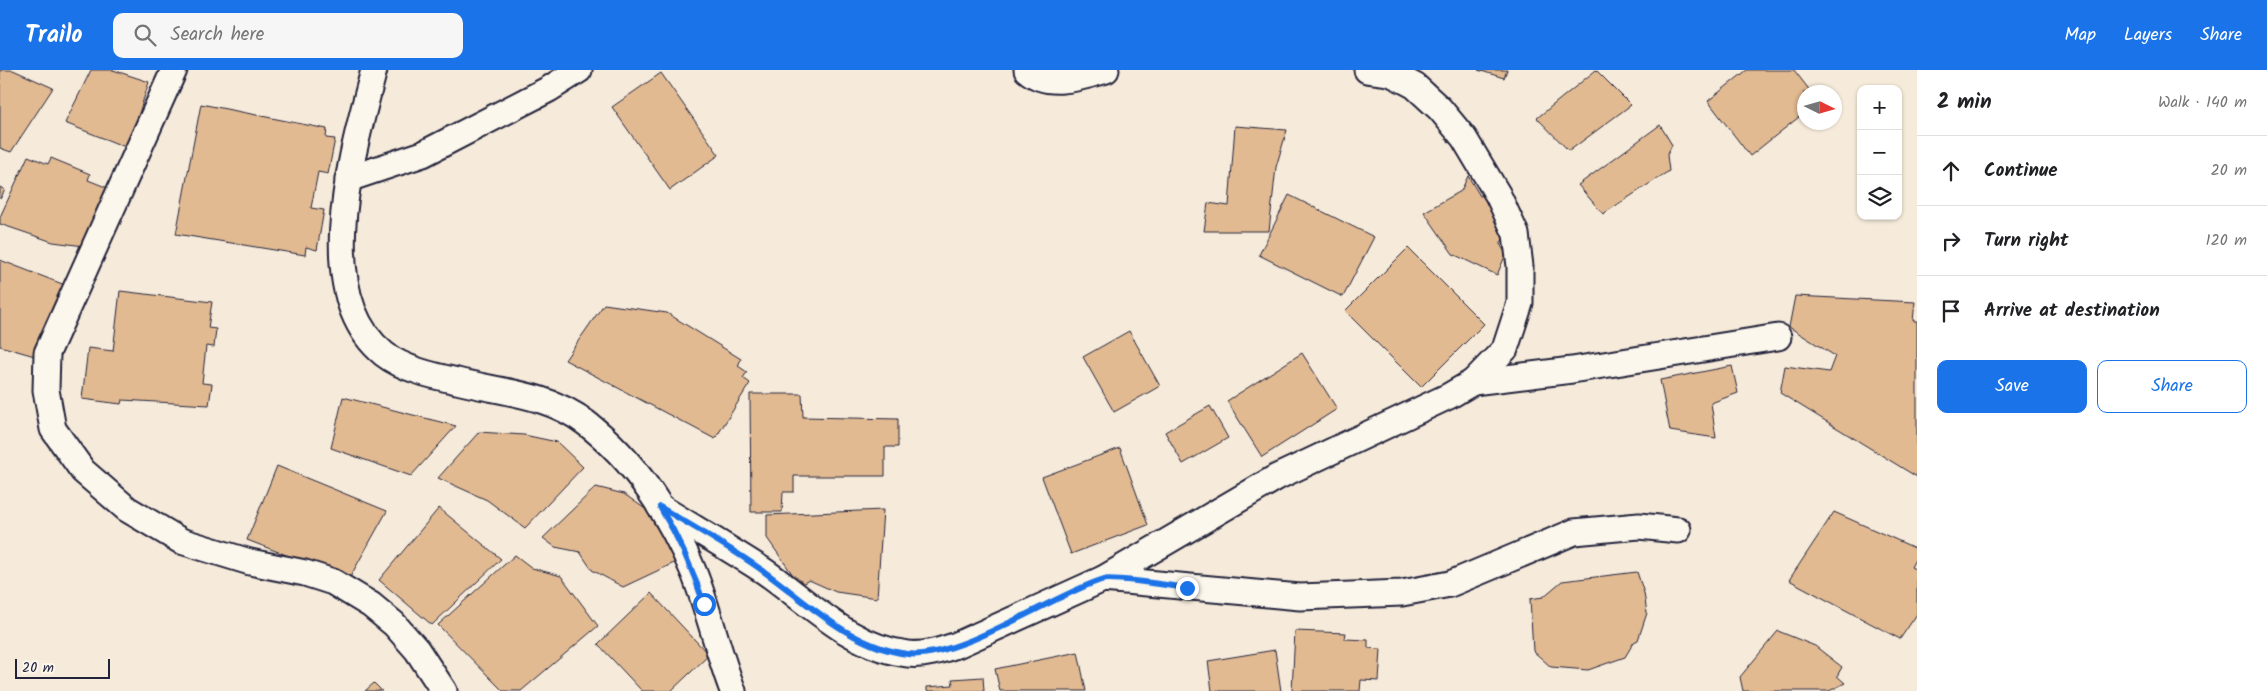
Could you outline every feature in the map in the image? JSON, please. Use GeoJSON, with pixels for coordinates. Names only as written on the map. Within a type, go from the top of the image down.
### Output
{"type":"FeatureCollection","features":[{"type":"Feature","properties":{"kind":"street"},"geometry":{"type":"LineString","coordinates":[[174,70],[47,353],[46,390],[53,429],[83,471],[127,509],[181,541],[250,562],[305,573],[333,582],[371,605],[394,624],[417,650],[444,691]]}},
{"type":"Feature","properties":{"kind":"street"},"geometry":{"type":"LineString","coordinates":[[374,70],[348,179],[344,206],[346,287],[356,316],[369,339],[385,355],[410,368],[458,382],[506,390],[554,404],[586,422],[628,464],[660,507],[676,534],[694,574],[733,691]]}},
{"type":"Feature","properties":{"kind":"street"},"geometry":{"type":"LineString","coordinates":[[348,179],[423,154],[532,98],[579,70]]}},
{"type":"Feature","properties":{"kind":"street"},"geometry":{"type":"LineString","coordinates":[[1027,70],[1049,80],[1068,81],[1106,70]]}},
{"type":"Feature","properties":{"kind":"street"},"geometry":{"type":"LineString","coordinates":[[1367,70],[1390,73],[1415,86],[1440,109],[1464,138],[1490,180],[1516,234],[1520,266],[1520,304],[1505,349],[1473,382]]}},
{"type":"Feature","properties":{"kind":"street"},"geometry":{"type":"LineString","coordinates":[[660,507],[766,572],[802,601],[849,633],[878,648],[910,655],[957,645],[1103,579],[1277,477],[1473,382],[1572,370],[1778,337]]}},
{"type":"Feature","properties":{"kind":"street"},"geometry":{"type":"LineString","coordinates":[[1103,579],[1300,597],[1402,593],[1450,584],[1574,532],[1639,526],[1678,530]]}},
{"type":"Feature","properties":{"kind":"building"},"geometry":{"type":"Polygon","coordinates":[[[0,70],[13,70],[53,88],[11,152],[0,148],[0,70]]]}},
{"type":"Feature","properties":{"kind":"building"},"geometry":{"type":"Polygon","coordinates":[[[91,70],[113,70],[149,82],[128,148],[65,123],[91,70]]]}},
{"type":"Feature","properties":{"kind":"building"},"geometry":{"type":"Polygon","coordinates":[[[1478,70],[1507,70],[1504,78],[1478,70]]]}},
{"type":"Feature","properties":{"kind":"building"},"geometry":{"type":"Polygon","coordinates":[[[1596,70],[1631,105],[1569,151],[1537,118],[1596,70]]]}},
{"type":"Feature","properties":{"kind":"building"},"geometry":{"type":"Polygon","coordinates":[[[1747,70],[1794,70],[1806,85],[1797,85],[1797,119],[1750,156],[1708,101],[1747,70]]]}},
{"type":"Feature","properties":{"kind":"building"},"geometry":{"type":"Polygon","coordinates":[[[661,73],[719,155],[670,190],[612,107],[661,73]]]}},
{"type":"Feature","properties":{"kind":"building"},"geometry":{"type":"Polygon","coordinates":[[[201,104],[327,129],[326,138],[335,139],[328,174],[318,172],[311,208],[324,210],[317,250],[306,247],[305,255],[176,234],[201,104]]]}},
{"type":"Feature","properties":{"kind":"building"},"geometry":{"type":"Polygon","coordinates":[[[1660,125],[1672,145],[1667,155],[1669,171],[1603,214],[1578,185],[1660,125]]]}},
{"type":"Feature","properties":{"kind":"building"},"geometry":{"type":"Polygon","coordinates":[[[1235,126],[1287,130],[1276,167],[1269,231],[1204,231],[1208,203],[1229,206],[1235,126]]]}},
{"type":"Feature","properties":{"kind":"building"},"geometry":{"type":"Polygon","coordinates":[[[28,156],[48,164],[51,158],[90,174],[88,180],[113,190],[92,247],[53,242],[0,224],[0,217],[28,156]]]}},
{"type":"Feature","properties":{"kind":"building"},"geometry":{"type":"Polygon","coordinates":[[[1468,176],[1480,196],[1485,195],[1498,206],[1493,216],[1508,232],[1500,244],[1506,254],[1497,275],[1453,254],[1424,212],[1461,191],[1468,176]]]}},
{"type":"Feature","properties":{"kind":"building"},"geometry":{"type":"Polygon","coordinates":[[[0,187],[5,190],[0,199],[0,187]]]}},
{"type":"Feature","properties":{"kind":"building"},"geometry":{"type":"Polygon","coordinates":[[[1289,195],[1374,237],[1343,297],[1259,255],[1289,195]]]}},
{"type":"Feature","properties":{"kind":"building"},"geometry":{"type":"Polygon","coordinates":[[[1408,248],[1484,324],[1421,387],[1345,311],[1408,248]]]}},
{"type":"Feature","properties":{"kind":"building"},"geometry":{"type":"Polygon","coordinates":[[[0,260],[65,285],[38,357],[0,346],[0,260]]]}},
{"type":"Feature","properties":{"kind":"building"},"geometry":{"type":"Polygon","coordinates":[[[120,291],[212,302],[208,328],[216,329],[214,347],[206,346],[202,383],[212,384],[209,405],[122,400],[121,404],[82,399],[88,348],[113,351],[120,291]]]}},
{"type":"Feature","properties":{"kind":"building"},"geometry":{"type":"Polygon","coordinates":[[[1795,296],[1915,302],[1913,321],[1917,321],[1917,477],[1780,393],[1785,366],[1829,372],[1835,356],[1789,327],[1795,296]]]}},
{"type":"Feature","properties":{"kind":"building"},"geometry":{"type":"Polygon","coordinates":[[[604,304],[667,313],[741,359],[738,366],[747,372],[743,378],[750,383],[715,439],[565,360],[604,304]]]}},
{"type":"Feature","properties":{"kind":"building"},"geometry":{"type":"Polygon","coordinates":[[[1129,331],[1160,386],[1114,412],[1083,357],[1129,331]]]}},
{"type":"Feature","properties":{"kind":"building"},"geometry":{"type":"Polygon","coordinates":[[[1302,353],[1337,409],[1262,457],[1227,401],[1302,353]]]}},
{"type":"Feature","properties":{"kind":"building"},"geometry":{"type":"Polygon","coordinates":[[[1732,366],[1738,393],[1711,403],[1716,438],[1670,431],[1660,380],[1732,366]]]}},
{"type":"Feature","properties":{"kind":"building"},"geometry":{"type":"Polygon","coordinates":[[[750,394],[802,394],[803,417],[898,419],[898,447],[885,447],[885,476],[794,476],[794,492],[783,492],[782,512],[751,512],[750,394]]]}},
{"type":"Feature","properties":{"kind":"building"},"geometry":{"type":"Polygon","coordinates":[[[343,397],[456,426],[411,476],[331,448],[343,397]]]}},
{"type":"Feature","properties":{"kind":"building"},"geometry":{"type":"Polygon","coordinates":[[[1210,406],[1228,438],[1183,464],[1165,432],[1210,406]]]}},
{"type":"Feature","properties":{"kind":"building"},"geometry":{"type":"Polygon","coordinates":[[[479,432],[524,435],[557,442],[583,467],[525,528],[487,500],[438,478],[479,432]]]}},
{"type":"Feature","properties":{"kind":"building"},"geometry":{"type":"Polygon","coordinates":[[[1120,448],[1148,525],[1071,554],[1042,477],[1120,448]]]}},
{"type":"Feature","properties":{"kind":"building"},"geometry":{"type":"Polygon","coordinates":[[[277,466],[387,511],[349,579],[247,540],[277,466]]]}},
{"type":"Feature","properties":{"kind":"building"},"geometry":{"type":"Polygon","coordinates":[[[596,487],[624,494],[651,513],[676,548],[674,563],[623,587],[592,570],[580,552],[555,547],[543,538],[596,487]]]}},
{"type":"Feature","properties":{"kind":"building"},"geometry":{"type":"Polygon","coordinates":[[[439,508],[501,559],[432,625],[379,580],[439,508]]]}},
{"type":"Feature","properties":{"kind":"building"},"geometry":{"type":"Polygon","coordinates":[[[883,510],[877,598],[836,592],[809,580],[800,585],[767,538],[767,515],[883,510]]]}},
{"type":"Feature","properties":{"kind":"building"},"geometry":{"type":"Polygon","coordinates":[[[1834,512],[1917,549],[1917,556],[1911,567],[1917,570],[1917,614],[1900,639],[1789,580],[1834,512]]]}},
{"type":"Feature","properties":{"kind":"building"},"geometry":{"type":"Polygon","coordinates":[[[515,555],[532,568],[561,576],[598,626],[521,691],[503,691],[438,625],[515,555]]]}},
{"type":"Feature","properties":{"kind":"building"},"geometry":{"type":"Polygon","coordinates":[[[1637,572],[1644,593],[1647,613],[1638,640],[1634,642],[1625,657],[1588,670],[1551,667],[1533,651],[1530,599],[1543,597],[1562,581],[1637,572]]]}},
{"type":"Feature","properties":{"kind":"building"},"geometry":{"type":"Polygon","coordinates":[[[651,593],[709,655],[671,691],[642,691],[598,644],[651,593]]]}},
{"type":"Feature","properties":{"kind":"building"},"geometry":{"type":"Polygon","coordinates":[[[1295,631],[1346,633],[1345,639],[1368,640],[1368,648],[1381,649],[1379,681],[1361,680],[1360,691],[1292,691],[1295,631]]]}},
{"type":"Feature","properties":{"kind":"building"},"geometry":{"type":"Polygon","coordinates":[[[1778,631],[1815,646],[1842,667],[1837,676],[1845,683],[1829,691],[1743,691],[1740,677],[1778,631]]]}},
{"type":"Feature","properties":{"kind":"building"},"geometry":{"type":"Polygon","coordinates":[[[1275,650],[1281,691],[1212,691],[1208,661],[1275,650]]]}},
{"type":"Feature","properties":{"kind":"building"},"geometry":{"type":"Polygon","coordinates":[[[1078,652],[1086,691],[1000,691],[995,669],[1078,652]]]}},
{"type":"Feature","properties":{"kind":"building"},"geometry":{"type":"Polygon","coordinates":[[[983,677],[984,691],[927,691],[927,687],[953,685],[952,679],[983,677]]]}},
{"type":"Feature","properties":{"kind":"building"},"geometry":{"type":"Polygon","coordinates":[[[374,683],[382,691],[365,691],[374,683]]]}},
{"type":"Feature","properties":{"kind":"route"},"geometry":{"type":"LineString","coordinates":[[704,604],[694,574],[676,534],[660,507],[766,572],[802,601],[849,633],[878,648],[910,655],[934,652],[957,645],[1103,579],[1187,588]]}}]}
